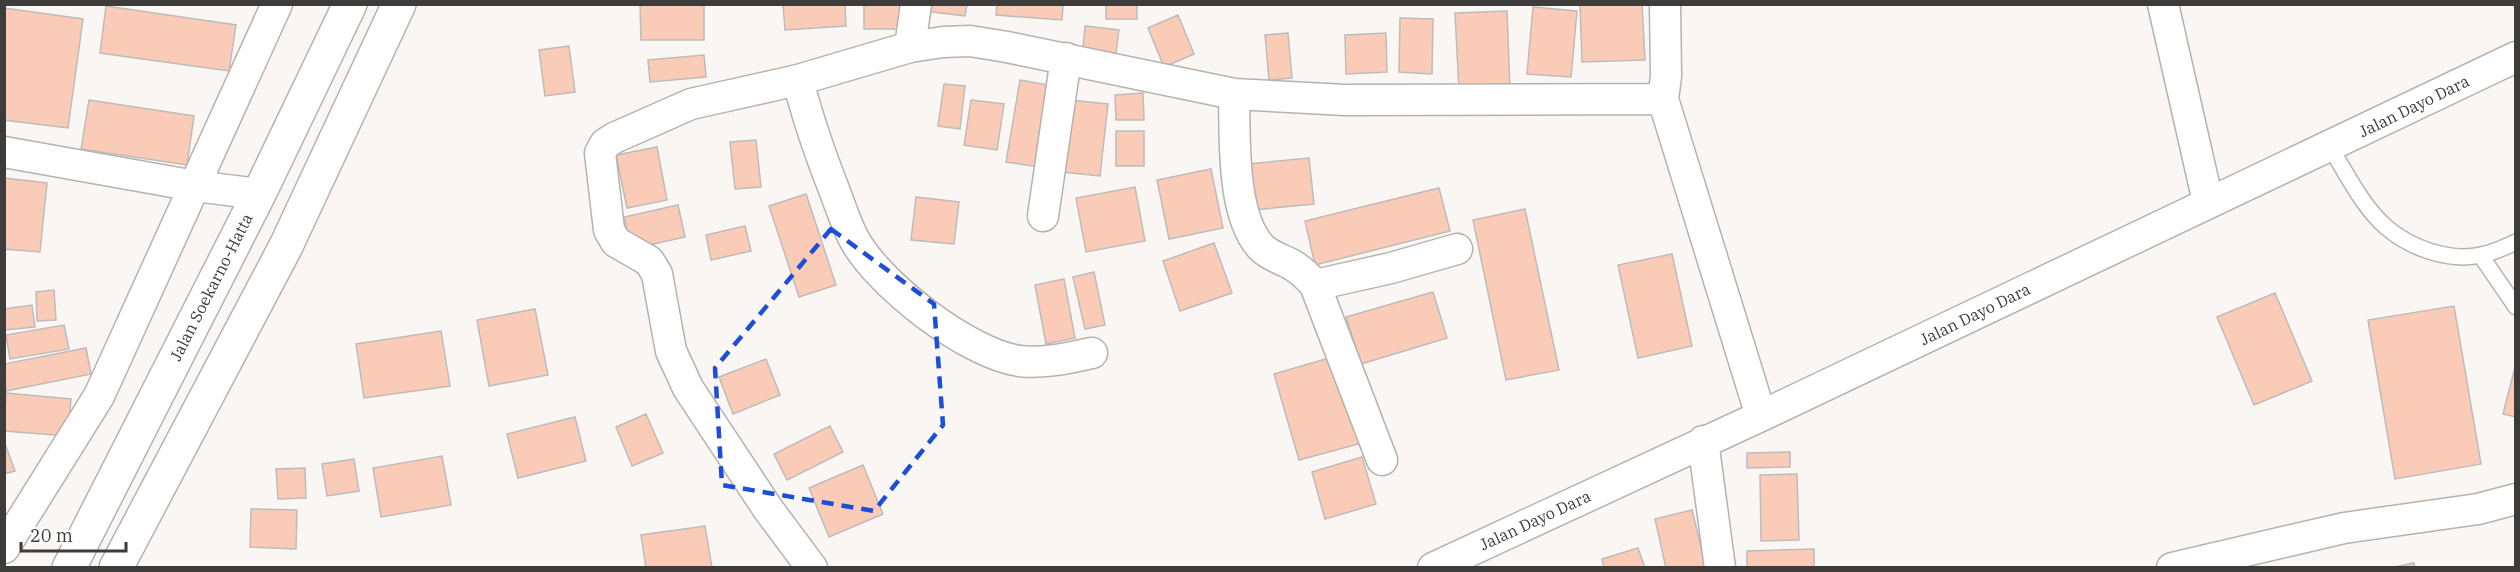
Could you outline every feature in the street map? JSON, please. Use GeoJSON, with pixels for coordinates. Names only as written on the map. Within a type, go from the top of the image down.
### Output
{"type":"FeatureCollection","features":[{"type":"Feature","properties":{"kind":"main road","name":"Jalan Soekarno-Hatta"},"geometry":{"type":"LineString","coordinates":[[69,567],[259,194],[350,4]]}},
{"type":"Feature","properties":{"kind":"main road"},"geometry":{"type":"LineString","coordinates":[[116,567],[286,246],[399,4]]}},
{"type":"Feature","properties":{"kind":"street"},"geometry":{"type":"LineString","coordinates":[[4,548],[99,396],[277,4]]}},
{"type":"Feature","properties":{"kind":"street"},"geometry":{"type":"LineString","coordinates":[[910,47],[915,4]]}},
{"type":"Feature","properties":{"kind":"street"},"geometry":{"type":"LineString","coordinates":[[1665,4],[1666,76],[1663,99],[1761,416]]}},
{"type":"Feature","properties":{"kind":"street"},"geometry":{"type":"LineString","coordinates":[[2163,4],[2208,202]]}},
{"type":"Feature","properties":{"kind":"street"},"geometry":{"type":"LineString","coordinates":[[812,567],[768,509],[688,388],[671,351],[657,274],[649,261],[616,242],[609,230],[600,153],[605,144],[614,138],[691,105],[798,80],[910,47],[943,42],[970,41],[1066,58],[1234,94],[1345,100],[1663,99]]}},
{"type":"Feature","properties":{"kind":"street"},"geometry":{"type":"LineString","coordinates":[[1043,216],[1066,58]]}},
{"type":"Feature","properties":{"kind":"street","name":"Jalan Dayo Dara"},"geometry":{"type":"LineString","coordinates":[[1433,567],[1761,416],[2208,202],[2514,61]]}},
{"type":"Feature","properties":{"kind":"street"},"geometry":{"type":"LineString","coordinates":[[798,80],[810,130],[854,239],[887,282],[913,304],[958,335],[1002,356],[1036,362],[1092,353]]}},
{"type":"Feature","properties":{"kind":"street"},"geometry":{"type":"LineString","coordinates":[[1234,94],[1236,161],[1240,197],[1251,232],[1267,252],[1297,268],[1315,285],[1382,460]]}},
{"type":"Feature","properties":{"kind":"street"},"geometry":{"type":"LineString","coordinates":[[4,152],[195,186],[259,194]]}},
{"type":"Feature","properties":{"kind":"street"},"geometry":{"type":"LineString","coordinates":[[1315,285],[1391,268],[1457,249]]}},
{"type":"Feature","properties":{"kind":"street"},"geometry":{"type":"LineString","coordinates":[[1703,441],[1720,567]]}},
{"type":"Feature","properties":{"kind":"street"},"geometry":{"type":"LineString","coordinates":[[2172,567],[2344,528],[2478,509],[2516,499]]}},
{"type":"Feature","properties":{"kind":"lane"},"geometry":{"type":"LineString","coordinates":[[2330,147],[2362,200],[2385,226],[2411,243],[2439,254],[2481,255],[2516,242]]}},
{"type":"Feature","properties":{"kind":"lane"},"geometry":{"type":"LineString","coordinates":[[2481,255],[2516,307]]}},
{"type":"Feature","properties":{"kind":"highlighted area"},"geometry":{"type":"Polygon","coordinates":[[[831,229],[934,304],[943,425],[874,511],[722,485],[715,368],[831,229]]]}},
{"type":"Feature","properties":{"kind":"building"},"geometry":{"type":"Polygon","coordinates":[[[640,4],[704,4],[704,40],[641,40],[640,4]]]}},
{"type":"Feature","properties":{"kind":"building"},"geometry":{"type":"Polygon","coordinates":[[[783,4],[845,4],[846,26],[785,30],[783,4]]]}},
{"type":"Feature","properties":{"kind":"building"},"geometry":{"type":"Polygon","coordinates":[[[864,4],[907,4],[906,29],[864,29],[864,4]]]}},
{"type":"Feature","properties":{"kind":"building"},"geometry":{"type":"Polygon","coordinates":[[[925,4],[967,4],[965,16],[924,11],[925,4]]]}},
{"type":"Feature","properties":{"kind":"building"},"geometry":{"type":"Polygon","coordinates":[[[997,4],[1063,4],[1062,20],[996,15],[997,4]]]}},
{"type":"Feature","properties":{"kind":"building"},"geometry":{"type":"Polygon","coordinates":[[[1106,4],[1137,4],[1137,19],[1106,19],[1106,4]]]}},
{"type":"Feature","properties":{"kind":"building"},"geometry":{"type":"Polygon","coordinates":[[[1580,4],[1642,4],[1645,60],[1582,62],[1580,4]]]}},
{"type":"Feature","properties":{"kind":"building"},"geometry":{"type":"Polygon","coordinates":[[[106,6],[236,25],[229,71],[100,53],[106,6]]]}},
{"type":"Feature","properties":{"kind":"building"},"geometry":{"type":"Polygon","coordinates":[[[1533,7],[1577,11],[1571,77],[1527,74],[1533,7]]]}},
{"type":"Feature","properties":{"kind":"building"},"geometry":{"type":"Polygon","coordinates":[[[4,8],[83,19],[68,128],[4,120],[4,8]]]}},
{"type":"Feature","properties":{"kind":"building"},"geometry":{"type":"Polygon","coordinates":[[[1507,11],[1510,89],[1459,91],[1455,13],[1507,11]]]}},
{"type":"Feature","properties":{"kind":"building"},"geometry":{"type":"Polygon","coordinates":[[[1178,15],[1194,54],[1164,67],[1148,28],[1178,15]]]}},
{"type":"Feature","properties":{"kind":"building"},"geometry":{"type":"Polygon","coordinates":[[[1400,18],[1433,19],[1432,74],[1399,72],[1400,18]]]}},
{"type":"Feature","properties":{"kind":"building"},"geometry":{"type":"Polygon","coordinates":[[[1085,26],[1119,30],[1116,53],[1083,49],[1085,26]]]}},
{"type":"Feature","properties":{"kind":"building"},"geometry":{"type":"Polygon","coordinates":[[[1288,33],[1292,78],[1269,80],[1265,35],[1288,33]]]}},
{"type":"Feature","properties":{"kind":"building"},"geometry":{"type":"Polygon","coordinates":[[[1386,33],[1387,72],[1346,74],[1345,35],[1386,33]]]}},
{"type":"Feature","properties":{"kind":"building"},"geometry":{"type":"Polygon","coordinates":[[[569,46],[575,92],[545,96],[539,50],[569,46]]]}},
{"type":"Feature","properties":{"kind":"building"},"geometry":{"type":"Polygon","coordinates":[[[704,55],[706,77],[650,82],[648,60],[704,55]]]}},
{"type":"Feature","properties":{"kind":"building"},"geometry":{"type":"Polygon","coordinates":[[[1020,80],[1054,86],[1039,167],[1006,162],[1020,80]]]}},
{"type":"Feature","properties":{"kind":"building"},"geometry":{"type":"Polygon","coordinates":[[[944,84],[965,86],[960,129],[938,126],[944,84]]]}},
{"type":"Feature","properties":{"kind":"building"},"geometry":{"type":"Polygon","coordinates":[[[1143,93],[1144,120],[1116,120],[1115,95],[1143,93]]]}},
{"type":"Feature","properties":{"kind":"building"},"geometry":{"type":"Polygon","coordinates":[[[89,100],[194,116],[187,165],[81,149],[89,100]]]}},
{"type":"Feature","properties":{"kind":"building"},"geometry":{"type":"Polygon","coordinates":[[[971,100],[1004,104],[997,150],[964,145],[971,100]]]}},
{"type":"Feature","properties":{"kind":"building"},"geometry":{"type":"Polygon","coordinates":[[[1070,100],[1108,104],[1100,176],[1062,172],[1070,100]]]}},
{"type":"Feature","properties":{"kind":"building"},"geometry":{"type":"Polygon","coordinates":[[[1116,131],[1144,131],[1144,166],[1116,166],[1116,131]]]}},
{"type":"Feature","properties":{"kind":"building"},"geometry":{"type":"Polygon","coordinates":[[[756,140],[761,187],[735,189],[730,142],[756,140]]]}},
{"type":"Feature","properties":{"kind":"building"},"geometry":{"type":"Polygon","coordinates":[[[657,147],[667,200],[627,208],[616,155],[657,147]]]}},
{"type":"Feature","properties":{"kind":"building"},"geometry":{"type":"Polygon","coordinates":[[[1309,158],[1314,204],[1253,210],[1248,164],[1309,158]]]}},
{"type":"Feature","properties":{"kind":"building"},"geometry":{"type":"Polygon","coordinates":[[[1211,169],[1223,228],[1169,239],[1157,180],[1211,169]]]}},
{"type":"Feature","properties":{"kind":"building"},"geometry":{"type":"Polygon","coordinates":[[[4,178],[47,183],[40,252],[4,249],[4,178]]]}},
{"type":"Feature","properties":{"kind":"building"},"geometry":{"type":"Polygon","coordinates":[[[1135,187],[1145,241],[1086,252],[1076,198],[1135,187]]]}},
{"type":"Feature","properties":{"kind":"building"},"geometry":{"type":"Polygon","coordinates":[[[1439,188],[1450,231],[1315,265],[1305,221],[1439,188]]]}},
{"type":"Feature","properties":{"kind":"building"},"geometry":{"type":"Polygon","coordinates":[[[806,194],[836,285],[799,297],[769,206],[806,194]]]}},
{"type":"Feature","properties":{"kind":"building"},"geometry":{"type":"Polygon","coordinates":[[[916,197],[959,202],[954,244],[911,240],[916,197]]]}},
{"type":"Feature","properties":{"kind":"building"},"geometry":{"type":"Polygon","coordinates":[[[678,205],[685,237],[631,249],[624,217],[678,205]]]}},
{"type":"Feature","properties":{"kind":"building"},"geometry":{"type":"Polygon","coordinates":[[[1525,209],[1559,370],[1506,380],[1473,220],[1525,209]]]}},
{"type":"Feature","properties":{"kind":"building"},"geometry":{"type":"Polygon","coordinates":[[[745,226],[751,251],[711,260],[706,235],[745,226]]]}},
{"type":"Feature","properties":{"kind":"building"},"geometry":{"type":"Polygon","coordinates":[[[1214,243],[1232,293],[1180,311],[1163,261],[1214,243]]]}},
{"type":"Feature","properties":{"kind":"building"},"geometry":{"type":"Polygon","coordinates":[[[1672,254],[1692,346],[1638,358],[1618,265],[1672,254]]]}},
{"type":"Feature","properties":{"kind":"building"},"geometry":{"type":"Polygon","coordinates":[[[1094,272],[1105,325],[1085,329],[1073,277],[1094,272]]]}},
{"type":"Feature","properties":{"kind":"building"},"geometry":{"type":"Polygon","coordinates":[[[1064,279],[1075,338],[1046,344],[1035,285],[1064,279]]]}},
{"type":"Feature","properties":{"kind":"building"},"geometry":{"type":"Polygon","coordinates":[[[54,290],[56,320],[37,321],[36,292],[54,290]]]}},
{"type":"Feature","properties":{"kind":"building"},"geometry":{"type":"Polygon","coordinates":[[[1433,292],[1447,338],[1361,364],[1346,317],[1433,292]]]}},
{"type":"Feature","properties":{"kind":"building"},"geometry":{"type":"Polygon","coordinates":[[[2275,293],[2312,381],[2254,405],[2217,317],[2275,293]]]}},
{"type":"Feature","properties":{"kind":"building"},"geometry":{"type":"Polygon","coordinates":[[[32,305],[35,327],[4,330],[4,309],[32,305]]]}},
{"type":"Feature","properties":{"kind":"building"},"geometry":{"type":"Polygon","coordinates":[[[2454,306],[2481,464],[2395,479],[2368,320],[2454,306]]]}},
{"type":"Feature","properties":{"kind":"building"},"geometry":{"type":"Polygon","coordinates":[[[535,309],[548,375],[489,386],[477,320],[535,309]]]}},
{"type":"Feature","properties":{"kind":"building"},"geometry":{"type":"Polygon","coordinates":[[[64,325],[69,349],[10,359],[6,335],[64,325]]]}},
{"type":"Feature","properties":{"kind":"building"},"geometry":{"type":"Polygon","coordinates":[[[441,331],[450,386],[364,398],[356,344],[441,331]]]}},
{"type":"Feature","properties":{"kind":"building"},"geometry":{"type":"Polygon","coordinates":[[[86,348],[91,374],[6,391],[4,364],[86,348]]]}},
{"type":"Feature","properties":{"kind":"building"},"geometry":{"type":"Polygon","coordinates":[[[1336,356],[1362,443],[1299,460],[1274,374],[1336,356]]]}},
{"type":"Feature","properties":{"kind":"building"},"geometry":{"type":"Polygon","coordinates":[[[766,359],[780,395],[733,414],[719,377],[766,359]]]}},
{"type":"Feature","properties":{"kind":"building"},"geometry":{"type":"Polygon","coordinates":[[[2516,368],[2516,417],[2503,414],[2516,368]]]}},
{"type":"Feature","properties":{"kind":"building"},"geometry":{"type":"Polygon","coordinates":[[[6,393],[71,399],[68,436],[4,431],[6,393]]]}},
{"type":"Feature","properties":{"kind":"building"},"geometry":{"type":"Polygon","coordinates":[[[646,414],[663,453],[632,466],[616,427],[646,414]]]}},
{"type":"Feature","properties":{"kind":"building"},"geometry":{"type":"Polygon","coordinates":[[[575,417],[586,461],[518,478],[507,434],[575,417]]]}},
{"type":"Feature","properties":{"kind":"building"},"geometry":{"type":"Polygon","coordinates":[[[830,426],[843,452],[787,480],[774,454],[830,426]]]}},
{"type":"Feature","properties":{"kind":"building"},"geometry":{"type":"Polygon","coordinates":[[[4,441],[15,471],[4,474],[4,441]]]}},
{"type":"Feature","properties":{"kind":"building"},"geometry":{"type":"Polygon","coordinates":[[[1790,452],[1790,467],[1747,468],[1747,453],[1790,452]]]}},
{"type":"Feature","properties":{"kind":"building"},"geometry":{"type":"Polygon","coordinates":[[[442,456],[451,505],[381,517],[373,468],[442,456]]]}},
{"type":"Feature","properties":{"kind":"building"},"geometry":{"type":"Polygon","coordinates":[[[1362,457],[1376,504],[1325,519],[1312,472],[1362,457]]]}},
{"type":"Feature","properties":{"kind":"building"},"geometry":{"type":"Polygon","coordinates":[[[354,459],[359,491],[327,496],[322,464],[354,459]]]}},
{"type":"Feature","properties":{"kind":"building"},"geometry":{"type":"Polygon","coordinates":[[[863,465],[883,514],[829,537],[809,488],[863,465]]]}},
{"type":"Feature","properties":{"kind":"building"},"geometry":{"type":"Polygon","coordinates":[[[305,468],[306,498],[278,499],[276,469],[305,468]]]}},
{"type":"Feature","properties":{"kind":"building"},"geometry":{"type":"Polygon","coordinates":[[[1797,474],[1799,540],[1761,541],[1760,475],[1797,474]]]}},
{"type":"Feature","properties":{"kind":"building"},"geometry":{"type":"Polygon","coordinates":[[[251,509],[297,510],[296,549],[250,547],[251,509]]]}},
{"type":"Feature","properties":{"kind":"building"},"geometry":{"type":"Polygon","coordinates":[[[1692,510],[1706,568],[1666,568],[1655,519],[1692,510]]]}},
{"type":"Feature","properties":{"kind":"building"},"geometry":{"type":"Polygon","coordinates":[[[705,526],[712,568],[646,568],[641,535],[705,526]]]}},
{"type":"Feature","properties":{"kind":"building"},"geometry":{"type":"Polygon","coordinates":[[[1638,548],[1645,568],[1604,568],[1602,559],[1638,548]]]}},
{"type":"Feature","properties":{"kind":"building"},"geometry":{"type":"Polygon","coordinates":[[[1814,549],[1814,568],[1747,568],[1747,551],[1814,549]]]}},
{"type":"Feature","properties":{"kind":"building"},"geometry":{"type":"Polygon","coordinates":[[[2414,563],[2415,568],[2390,568],[2414,563]]]}}]}
